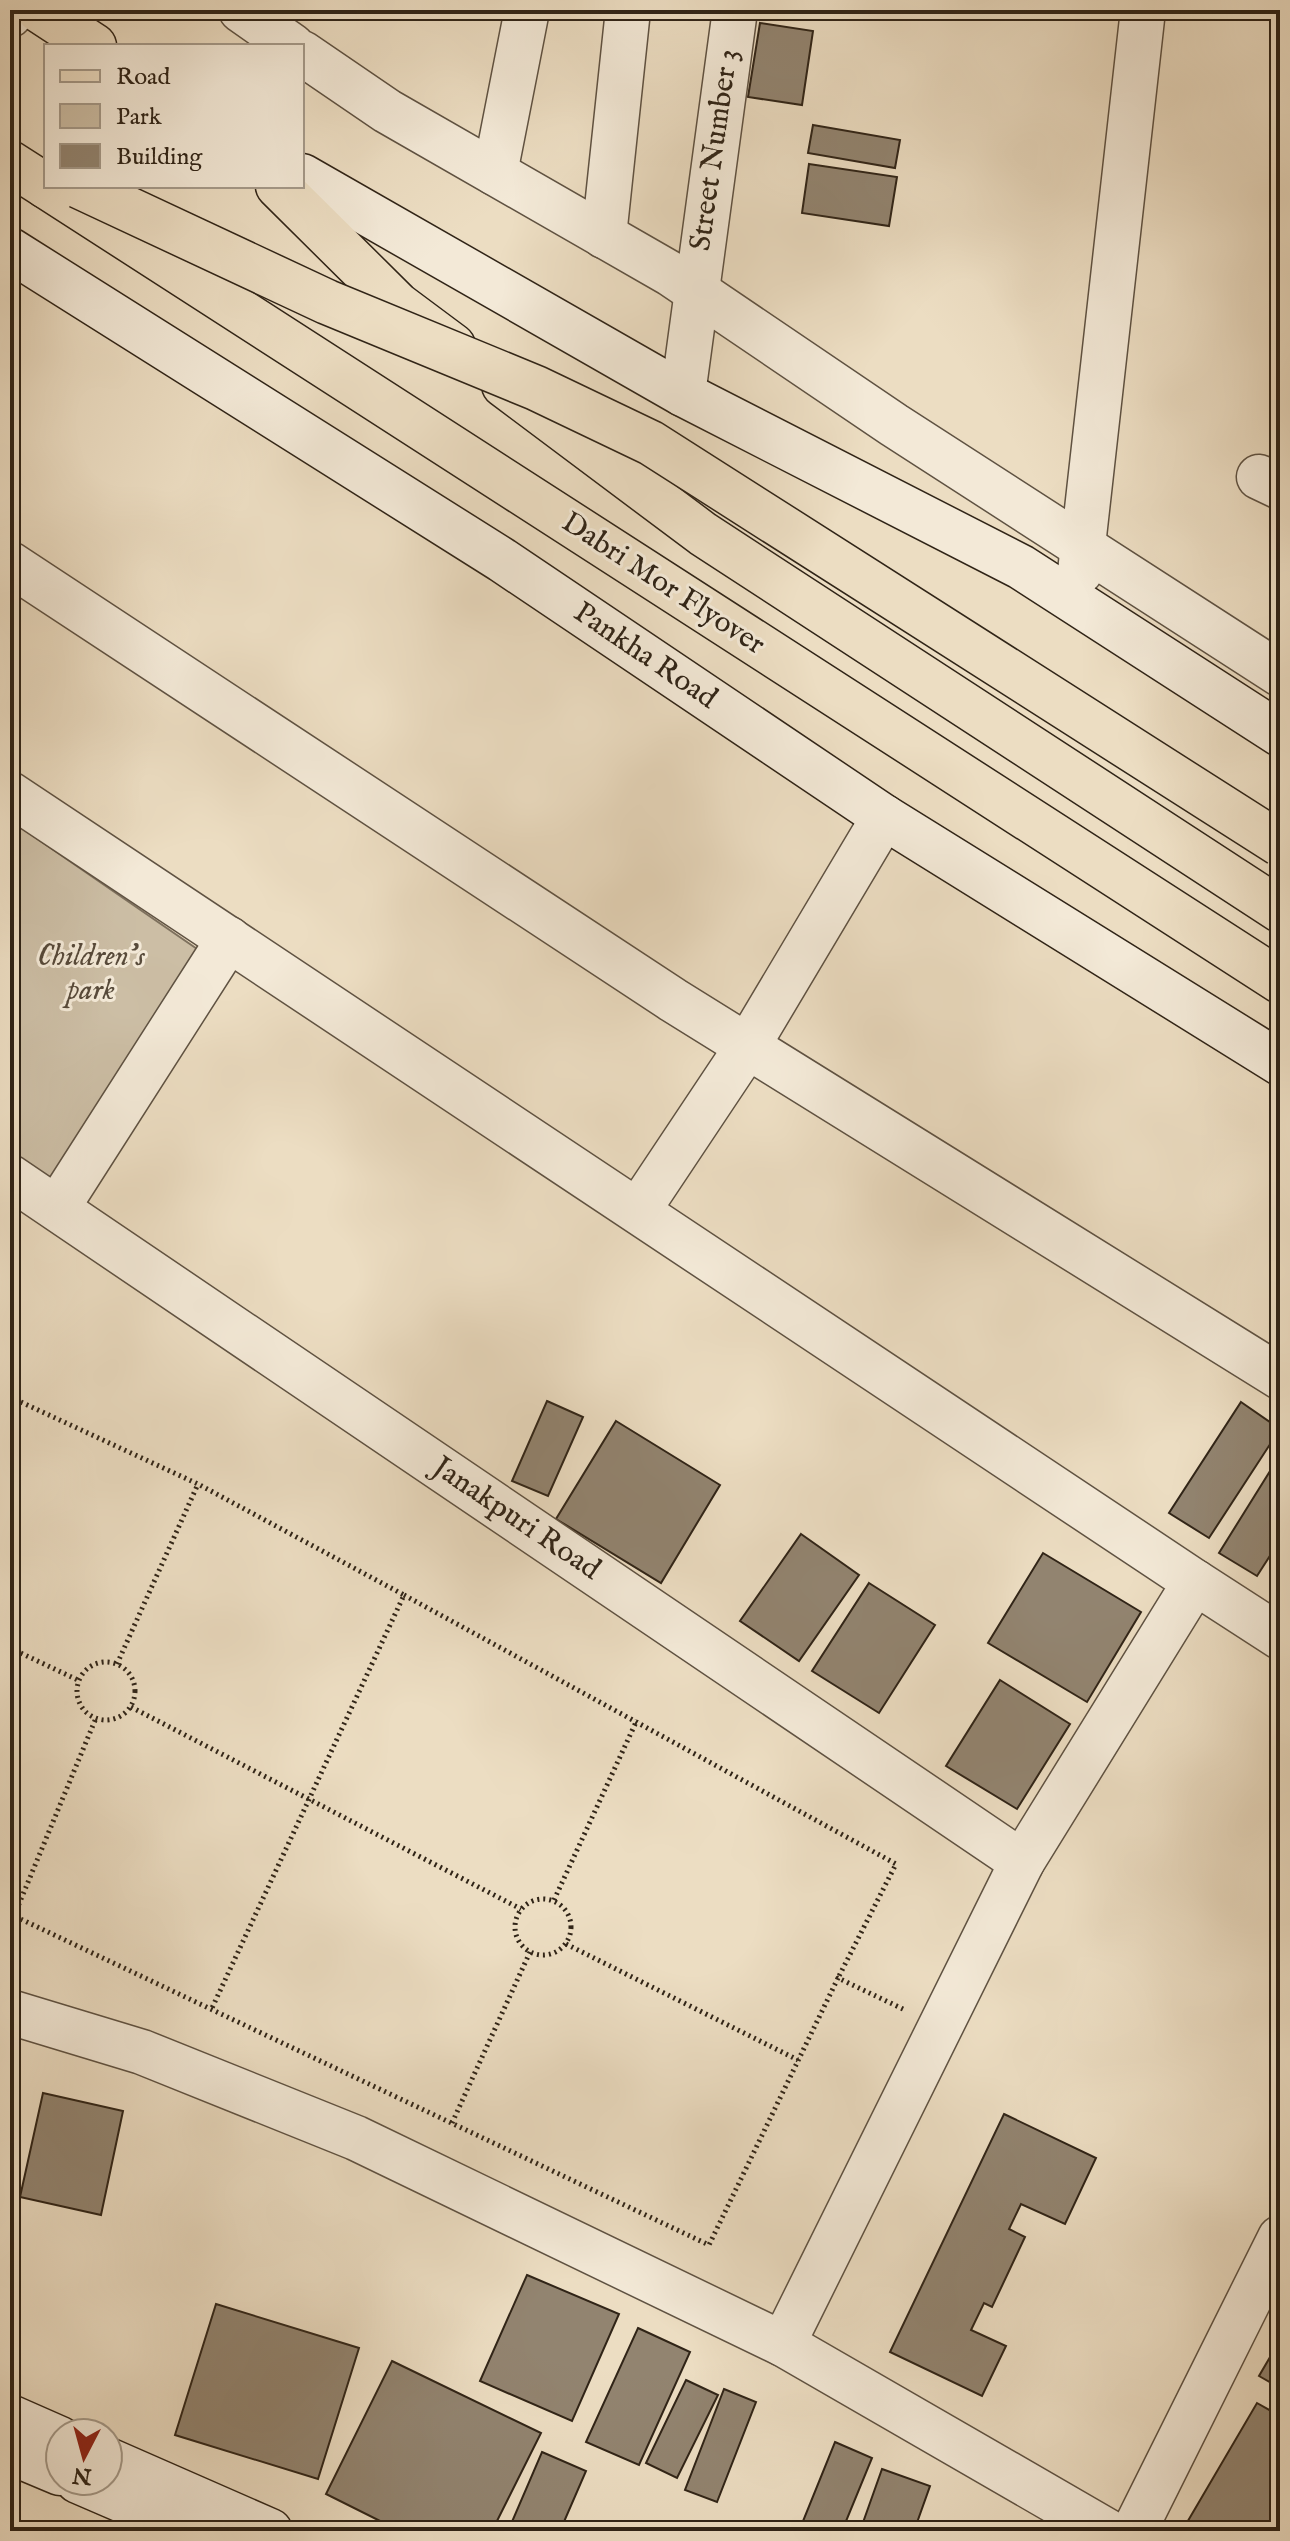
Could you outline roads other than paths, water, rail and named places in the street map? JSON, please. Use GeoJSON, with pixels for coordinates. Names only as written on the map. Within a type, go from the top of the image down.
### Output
{"type":"FeatureCollection","features":[{"type":"Feature","properties":{"kind":"main road"},"geometry":{"type":"LineString","coordinates":[[39,10],[91,44]]}},
{"type":"Feature","properties":{"kind":"main road"},"geometry":{"type":"LineString","coordinates":[[10,152],[44,169]]}},
{"type":"Feature","properties":{"kind":"main road","name":"Dabri Mor Flyover"},"geometry":{"type":"LineString","coordinates":[[10,163],[44,185]]}},
{"type":"Feature","properties":{"kind":"main road","name":"Dabri Mor Flyover"},"geometry":{"type":"LineString","coordinates":[[49,188],[1280,981]]}},
{"type":"Feature","properties":{"kind":"main road"},"geometry":{"type":"LineString","coordinates":[[83,188],[327,302],[536,388],[651,443],[1280,844]]}},
{"type":"Feature","properties":{"kind":"main road"},"geometry":{"type":"LineString","coordinates":[[280,188],[398,305],[703,534],[1280,910]]}},
{"type":"Feature","properties":{"kind":"street"},"geometry":{"type":"LineString","coordinates":[[241,10],[289,44]]}},
{"type":"Feature","properties":{"kind":"street"},"geometry":{"type":"LineString","coordinates":[[495,173],[527,10]]}},
{"type":"Feature","properties":{"kind":"street"},"geometry":{"type":"LineString","coordinates":[[604,236],[628,10]]}},
{"type":"Feature","properties":{"kind":"street","name":"Street Number 3"},"geometry":{"type":"LineString","coordinates":[[683,394],[735,10]]}},
{"type":"Feature","properties":{"kind":"street"},"geometry":{"type":"LineString","coordinates":[[1077,604],[1143,10]]}},
{"type":"Feature","properties":{"kind":"street"},"geometry":{"type":"LineString","coordinates":[[304,54],[387,111],[695,290],[1083,548],[1280,674]]}},
{"type":"Feature","properties":{"kind":"street"},"geometry":{"type":"LineString","coordinates":[[304,177],[683,394],[1021,567],[1280,734]]}},
{"type":"Feature","properties":{"kind":"street","name":"Pankha Road"},"geometry":{"type":"LineString","coordinates":[[10,250],[502,560],[884,817],[1280,1063]]}},
{"type":"Feature","properties":{"kind":"street"},"geometry":{"type":"LineString","coordinates":[[10,564],[747,1047],[1280,1377]]}},
{"type":"Feature","properties":{"kind":"street"},"geometry":{"type":"LineString","coordinates":[[10,794],[1280,1637]]}},
{"type":"Feature","properties":{"kind":"street"},"geometry":{"type":"LineString","coordinates":[[639,1209],[747,1047],[884,817]]}},
{"type":"Feature","properties":{"kind":"street"},"geometry":{"type":"LineString","coordinates":[[57,1208],[229,939]]}},
{"type":"Feature","properties":{"kind":"street","name":"Janakpuri Road"},"geometry":{"type":"LineString","coordinates":[[10,1177],[1022,1862]]}},
{"type":"Feature","properties":{"kind":"street"},"geometry":{"type":"LineString","coordinates":[[783,2344],[1022,1862],[1195,1582]]}},
{"type":"Feature","properties":{"kind":"street"},"geometry":{"type":"LineString","coordinates":[[10,2012],[142,2052],[356,2138],[783,2344],[1107,2531]]}},
{"type":"Feature","properties":{"kind":"street"},"geometry":{"type":"LineString","coordinates":[[1134,2531],[1280,2238]]}},
{"type":"Feature","properties":{"kind":"street"},"geometry":{"type":"LineString","coordinates":[[10,2417],[44,2432]]}},
{"type":"Feature","properties":{"kind":"street"},"geometry":{"type":"LineString","coordinates":[[10,2452],[44,2466]]}},
{"type":"Feature","properties":{"kind":"street"},"geometry":{"type":"LineString","coordinates":[[124,2467],[253,2527]]}},
{"type":"Feature","properties":{"kind":"street"},"geometry":{"type":"LineString","coordinates":[[115,2497],[194,2531]]}},
{"type":"Feature","properties":{"kind":"park label","name":"Children's park"},"geometry":{"type":"Point","coordinates":[91,974]}}]}
